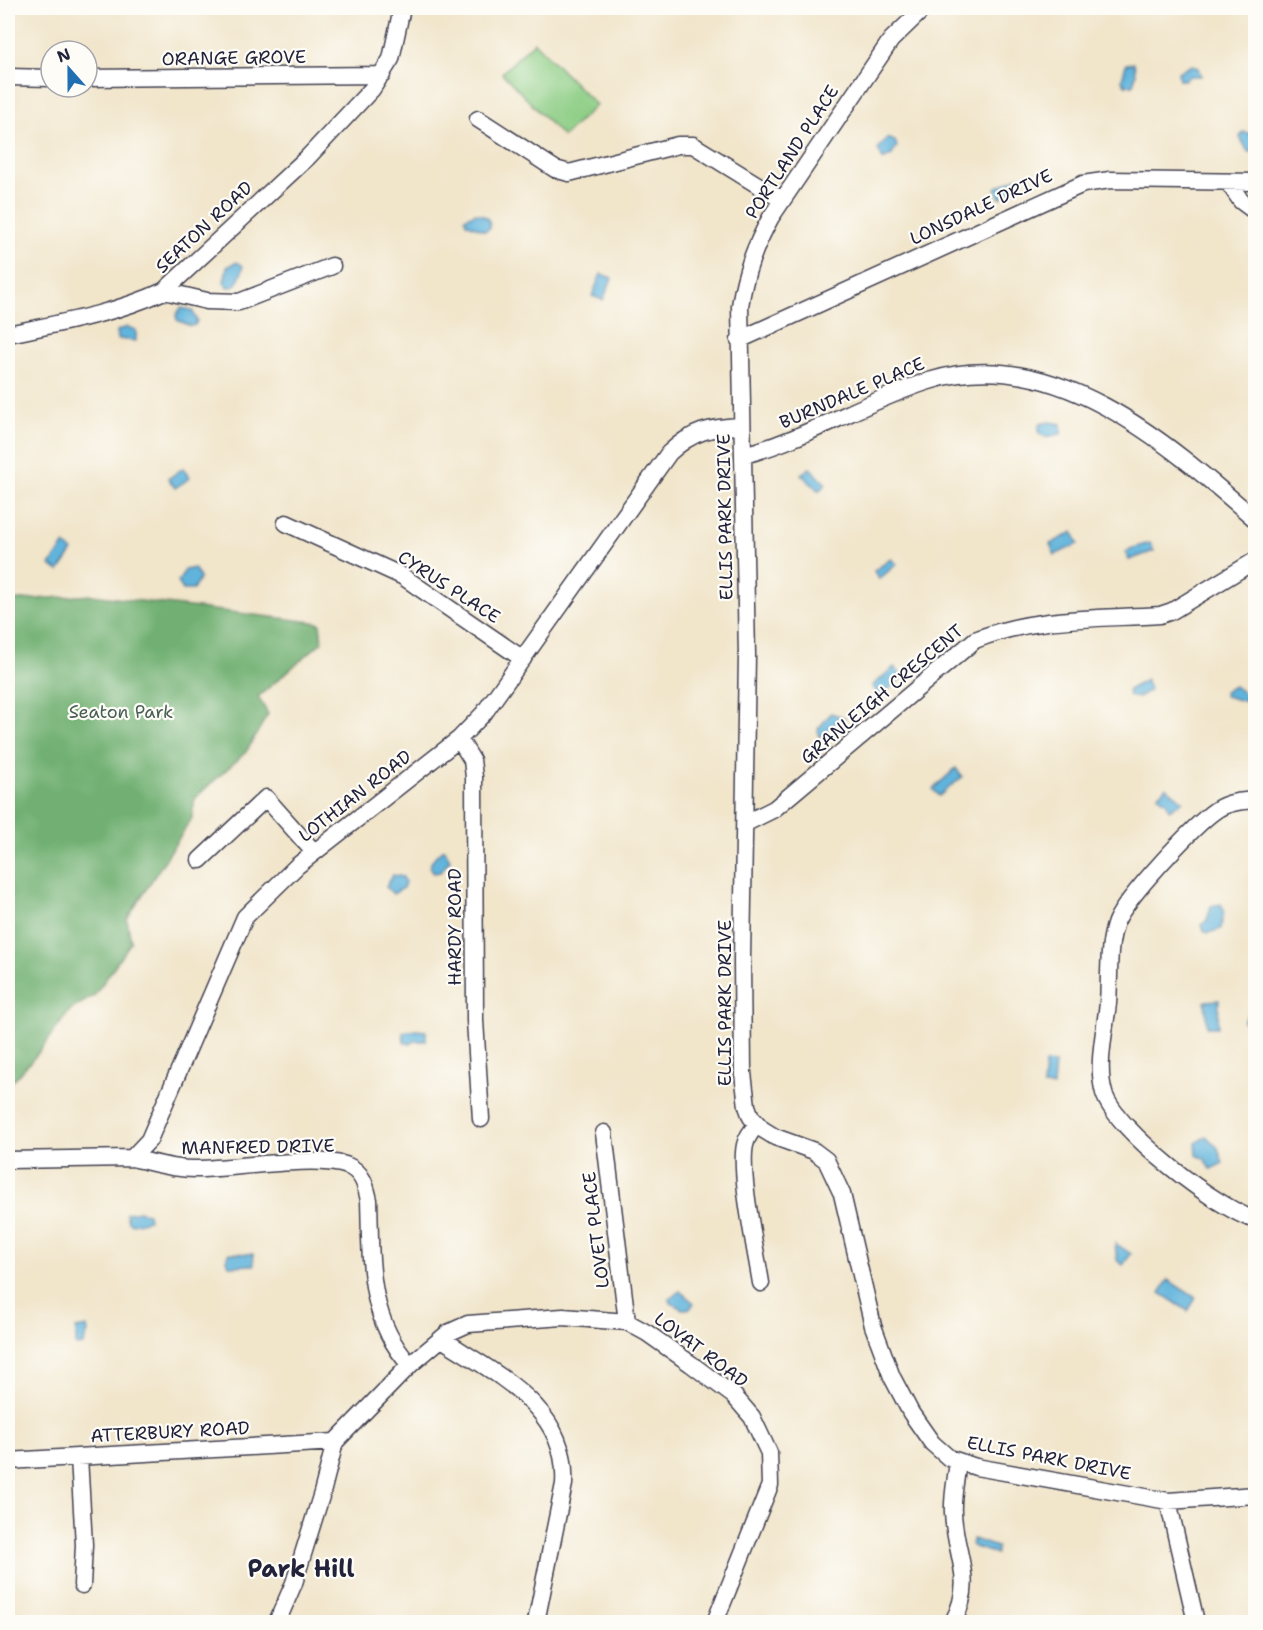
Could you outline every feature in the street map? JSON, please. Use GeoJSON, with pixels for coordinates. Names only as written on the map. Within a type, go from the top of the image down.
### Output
{"type":"FeatureCollection","features":[{"type":"Feature","properties":{"kind":"street","name":"SEATON ROAD"},"geometry":{"type":"LineString","coordinates":[[8,334],[138,303],[164,291],[308,157],[372,89],[382,75],[396,42],[402,8]]}},
{"type":"Feature","properties":{"kind":"street","name":"PORTLAND PLACE"},"geometry":{"type":"LineString","coordinates":[[739,340],[740,306],[745,275],[754,248],[782,200],[891,40],[924,8]]}},
{"type":"Feature","properties":{"kind":"street","name":"ORANGE GROVE"},"geometry":{"type":"LineString","coordinates":[[99,78],[382,75]]}},
{"type":"Feature","properties":{"kind":"street"},"geometry":{"type":"LineString","coordinates":[[8,77],[39,78]]}},
{"type":"Feature","properties":{"kind":"street"},"geometry":{"type":"LineString","coordinates":[[478,119],[555,169],[568,173],[678,145],[693,145],[782,200]]}},
{"type":"Feature","properties":{"kind":"street","name":"LONSDALE DRIVE"},"geometry":{"type":"LineString","coordinates":[[739,340],[1069,188],[1110,180],[1256,182]]}},
{"type":"Feature","properties":{"kind":"street"},"geometry":{"type":"LineString","coordinates":[[1228,182],[1241,201],[1256,212]]}},
{"type":"Feature","properties":{"kind":"street"},"geometry":{"type":"LineString","coordinates":[[164,291],[207,301],[239,302],[332,266]]}},
{"type":"Feature","properties":{"kind":"street","name":"ELLIS PARK DRIVE"},"geometry":{"type":"LineString","coordinates":[[739,340],[744,455],[746,824],[742,960],[743,1073],[747,1106],[757,1125],[775,1137],[814,1151],[830,1167],[842,1194],[873,1326],[892,1377],[924,1433],[939,1450],[958,1462],[1168,1501],[1256,1495]]}},
{"type":"Feature","properties":{"kind":"street","name":"BURNDALE PLACE"},"geometry":{"type":"LineString","coordinates":[[744,455],[780,444],[928,381],[969,372],[999,373],[1065,388],[1135,423],[1188,462],[1256,520]]}},
{"type":"Feature","properties":{"kind":"street","name":"LOTHIAN ROAD"},"geometry":{"type":"LineString","coordinates":[[132,1158],[144,1148],[153,1131],[245,917],[314,852],[459,740],[484,713],[669,453],[690,435],[701,430],[742,426]]}},
{"type":"Feature","properties":{"kind":"street","name":"CYRUS PLACE"},"geometry":{"type":"LineString","coordinates":[[286,523],[402,576],[523,659]]}},
{"type":"Feature","properties":{"kind":"street","name":"GRANLEIGH CRESCENT"},"geometry":{"type":"LineString","coordinates":[[746,824],[774,809],[975,640],[1000,630],[1028,623],[1160,615],[1172,611],[1256,560]]}},
{"type":"Feature","properties":{"kind":"street","name":"HARDY ROAD"},"geometry":{"type":"LineString","coordinates":[[459,740],[472,760],[474,777],[475,1020],[481,1119]]}},
{"type":"Feature","properties":{"kind":"street"},"geometry":{"type":"LineString","coordinates":[[200,860],[266,798],[314,852]]}},
{"type":"Feature","properties":{"kind":"street"},"geometry":{"type":"LineString","coordinates":[[1256,800],[1230,804],[1217,809],[1160,867],[1117,919],[1111,946],[1102,1065],[1104,1093],[1122,1123],[1194,1184],[1256,1220]]}},
{"type":"Feature","properties":{"kind":"street"},"geometry":{"type":"LineString","coordinates":[[757,1125],[747,1138],[744,1148],[761,1283]]}},
{"type":"Feature","properties":{"kind":"street","name":"LOVET PLACE"},"geometry":{"type":"LineString","coordinates":[[604,1133],[627,1322]]}},
{"type":"Feature","properties":{"kind":"street"},"geometry":{"type":"LineString","coordinates":[[8,1160],[132,1158]]}},
{"type":"Feature","properties":{"kind":"street","name":"MANFRED DRIVE"},"geometry":{"type":"LineString","coordinates":[[132,1158],[174,1169],[306,1163],[340,1164],[357,1172],[366,1186],[369,1200],[372,1289],[376,1305],[391,1341],[410,1365]]}},
{"type":"Feature","properties":{"kind":"street","name":"LOVAT ROAD"},"geometry":{"type":"LineString","coordinates":[[442,1339],[468,1324],[563,1317],[627,1322],[648,1333],[734,1396],[752,1417],[769,1453],[770,1485],[715,1623]]}},
{"type":"Feature","properties":{"kind":"street"},"geometry":{"type":"LineString","coordinates":[[277,1623],[294,1583],[335,1442],[410,1365],[442,1339],[528,1398],[546,1418],[559,1440],[565,1468],[564,1484],[536,1623]]}},
{"type":"Feature","properties":{"kind":"street","name":"ATTERBURY ROAD"},"geometry":{"type":"LineString","coordinates":[[8,1461],[335,1442]]}},
{"type":"Feature","properties":{"kind":"street"},"geometry":{"type":"LineString","coordinates":[[79,1457],[84,1545],[82,1585]]}},
{"type":"Feature","properties":{"kind":"street"},"geometry":{"type":"LineString","coordinates":[[953,1623],[963,1604],[965,1590],[953,1516],[958,1462]]}},
{"type":"Feature","properties":{"kind":"street"},"geometry":{"type":"LineString","coordinates":[[1168,1501],[1196,1623]]}},
{"type":"Feature","properties":{"kind":"green space"},"geometry":{"type":"Polygon","coordinates":[[[534,42],[596,105],[563,137],[502,73],[534,42]]]}},
{"type":"Feature","properties":{"kind":"green space","name":"Seaton Park"},"geometry":{"type":"Polygon","coordinates":[[[92,595],[320,623],[322,642],[258,697],[268,714],[246,752],[195,798],[192,818],[127,919],[131,942],[94,996],[70,1010],[40,1051],[8,1086],[8,601],[92,595]]]}},
{"type":"Feature","properties":{"kind":"water"},"geometry":{"type":"Polygon","coordinates":[[[1134,63],[1136,74],[1133,85],[1125,85],[1122,80],[1126,64],[1134,63]]]}},
{"type":"Feature","properties":{"kind":"water"},"geometry":{"type":"Polygon","coordinates":[[[1192,65],[1198,68],[1201,76],[1190,76],[1179,80],[1178,72],[1192,65]]]}},
{"type":"Feature","properties":{"kind":"water"},"geometry":{"type":"Polygon","coordinates":[[[1243,132],[1255,138],[1254,152],[1248,152],[1240,137],[1243,132]]]}},
{"type":"Feature","properties":{"kind":"water"},"geometry":{"type":"Polygon","coordinates":[[[887,138],[895,141],[897,146],[892,155],[883,160],[878,149],[887,138]]]}},
{"type":"Feature","properties":{"kind":"water"},"geometry":{"type":"Polygon","coordinates":[[[1020,176],[1023,185],[1000,198],[995,188],[1020,176]]]}},
{"type":"Feature","properties":{"kind":"water"},"geometry":{"type":"Polygon","coordinates":[[[475,213],[486,217],[490,228],[485,231],[466,223],[465,218],[475,213]]]}},
{"type":"Feature","properties":{"kind":"water"},"geometry":{"type":"Polygon","coordinates":[[[237,262],[243,266],[240,277],[233,287],[227,287],[224,282],[227,267],[237,262]]]}},
{"type":"Feature","properties":{"kind":"water"},"geometry":{"type":"Polygon","coordinates":[[[601,274],[612,278],[603,300],[592,296],[601,274]]]}},
{"type":"Feature","properties":{"kind":"water"},"geometry":{"type":"Polygon","coordinates":[[[181,308],[192,310],[197,321],[195,325],[190,326],[177,320],[176,315],[181,308]]]}},
{"type":"Feature","properties":{"kind":"water"},"geometry":{"type":"Polygon","coordinates":[[[127,327],[136,330],[136,341],[118,339],[117,331],[127,327]]]}},
{"type":"Feature","properties":{"kind":"water"},"geometry":{"type":"Polygon","coordinates":[[[1050,422],[1061,424],[1061,434],[1045,437],[1039,433],[1039,424],[1050,422]]]}},
{"type":"Feature","properties":{"kind":"water"},"geometry":{"type":"Polygon","coordinates":[[[183,468],[190,478],[175,488],[168,479],[183,468]]]}},
{"type":"Feature","properties":{"kind":"water"},"geometry":{"type":"Polygon","coordinates":[[[810,468],[826,484],[819,491],[801,474],[810,468]]]}},
{"type":"Feature","properties":{"kind":"water"},"geometry":{"type":"Polygon","coordinates":[[[1073,532],[1078,544],[1055,555],[1050,544],[1073,532]]]}},
{"type":"Feature","properties":{"kind":"water"},"geometry":{"type":"Polygon","coordinates":[[[1150,543],[1154,551],[1129,560],[1126,553],[1130,549],[1150,543]]]}},
{"type":"Feature","properties":{"kind":"water"},"geometry":{"type":"Polygon","coordinates":[[[64,545],[73,551],[59,571],[50,565],[64,545]]]}},
{"type":"Feature","properties":{"kind":"water"},"geometry":{"type":"Polygon","coordinates":[[[891,559],[897,564],[879,579],[874,571],[891,559]]]}},
{"type":"Feature","properties":{"kind":"water"},"geometry":{"type":"Polygon","coordinates":[[[194,568],[200,578],[193,590],[183,590],[178,582],[185,570],[194,568]]]}},
{"type":"Feature","properties":{"kind":"water"},"geometry":{"type":"Polygon","coordinates":[[[894,667],[903,677],[880,696],[872,686],[894,667]]]}},
{"type":"Feature","properties":{"kind":"water"},"geometry":{"type":"Polygon","coordinates":[[[1146,680],[1150,690],[1137,698],[1129,696],[1128,690],[1146,680]]]}},
{"type":"Feature","properties":{"kind":"water"},"geometry":{"type":"Polygon","coordinates":[[[1234,686],[1251,698],[1250,703],[1225,696],[1224,692],[1234,686]]]}},
{"type":"Feature","properties":{"kind":"water"},"geometry":{"type":"Polygon","coordinates":[[[831,713],[845,718],[834,724],[819,738],[818,729],[831,713]]]}},
{"type":"Feature","properties":{"kind":"water"},"geometry":{"type":"Polygon","coordinates":[[[956,768],[962,777],[939,796],[933,789],[956,768]]]}},
{"type":"Feature","properties":{"kind":"water"},"geometry":{"type":"Polygon","coordinates":[[[1166,787],[1183,801],[1169,810],[1167,803],[1158,795],[1166,787]]]}},
{"type":"Feature","properties":{"kind":"water"},"geometry":{"type":"Polygon","coordinates":[[[444,849],[450,860],[440,872],[434,873],[430,867],[431,864],[435,856],[444,849]]]}},
{"type":"Feature","properties":{"kind":"water"},"geometry":{"type":"Polygon","coordinates":[[[393,875],[403,877],[405,882],[403,888],[393,894],[386,887],[393,875]]]}},
{"type":"Feature","properties":{"kind":"water"},"geometry":{"type":"Polygon","coordinates":[[[1221,904],[1224,910],[1221,929],[1208,933],[1204,931],[1202,925],[1207,920],[1211,906],[1221,904]]]}},
{"type":"Feature","properties":{"kind":"water"},"geometry":{"type":"Polygon","coordinates":[[[1219,1000],[1218,1027],[1207,1027],[1205,1001],[1219,1000]]]}},
{"type":"Feature","properties":{"kind":"water"},"geometry":{"type":"Polygon","coordinates":[[[1255,1003],[1255,1022],[1252,1027],[1243,1022],[1255,1003]]]}},
{"type":"Feature","properties":{"kind":"water"},"geometry":{"type":"Polygon","coordinates":[[[426,1031],[426,1041],[415,1041],[410,1044],[404,1042],[403,1032],[426,1031]]]}},
{"type":"Feature","properties":{"kind":"water"},"geometry":{"type":"Polygon","coordinates":[[[1045,1063],[1055,1064],[1053,1087],[1043,1086],[1045,1063]]]}},
{"type":"Feature","properties":{"kind":"water"},"geometry":{"type":"Polygon","coordinates":[[[1206,1136],[1218,1148],[1223,1163],[1211,1169],[1205,1159],[1197,1155],[1196,1143],[1206,1136]]]}},
{"type":"Feature","properties":{"kind":"water"},"geometry":{"type":"Polygon","coordinates":[[[139,1211],[148,1213],[149,1220],[133,1224],[128,1222],[126,1213],[139,1211]]]}},
{"type":"Feature","properties":{"kind":"water"},"geometry":{"type":"Polygon","coordinates":[[[1115,1243],[1131,1254],[1123,1265],[1117,1260],[1115,1243]]]}},
{"type":"Feature","properties":{"kind":"water"},"geometry":{"type":"Polygon","coordinates":[[[229,1253],[253,1254],[254,1265],[230,1266],[226,1260],[229,1253]]]}},
{"type":"Feature","properties":{"kind":"water"},"geometry":{"type":"Polygon","coordinates":[[[1168,1280],[1196,1298],[1188,1311],[1160,1293],[1168,1280]]]}},
{"type":"Feature","properties":{"kind":"water"},"geometry":{"type":"Polygon","coordinates":[[[680,1291],[694,1303],[690,1309],[682,1309],[671,1303],[669,1299],[680,1291]]]}},
{"type":"Feature","properties":{"kind":"water"},"geometry":{"type":"Polygon","coordinates":[[[87,1327],[88,1332],[83,1345],[76,1346],[76,1329],[87,1327]]]}},
{"type":"Feature","properties":{"kind":"water"},"geometry":{"type":"Polygon","coordinates":[[[973,1539],[997,1547],[996,1554],[972,1546],[973,1539]]]}},
{"type":"Feature","properties":{"kind":"district","name":"Park Hill"},"geometry":{"type":"Point","coordinates":[301,1569]}}]}
